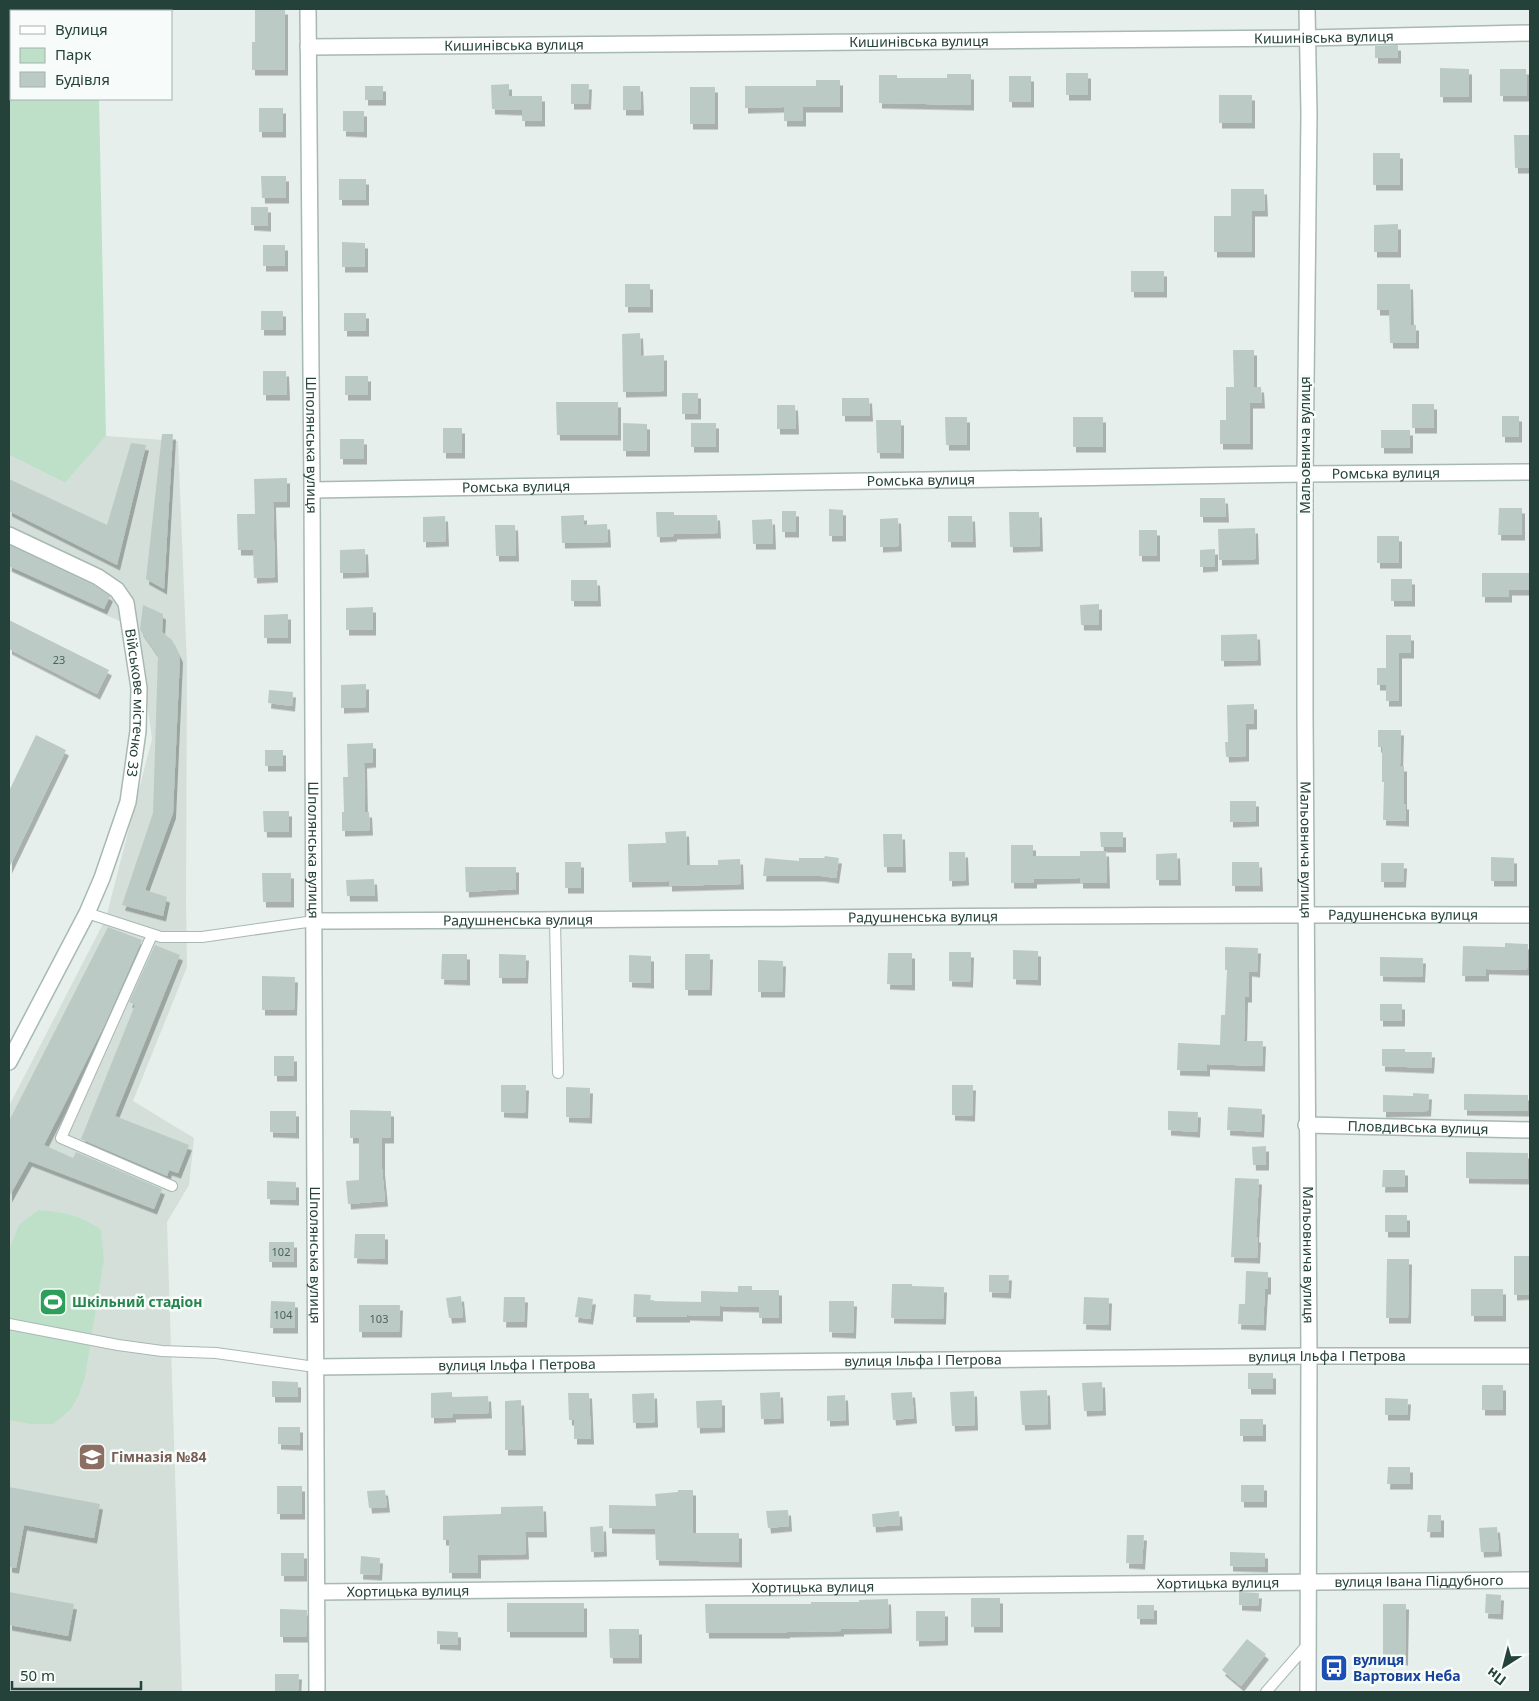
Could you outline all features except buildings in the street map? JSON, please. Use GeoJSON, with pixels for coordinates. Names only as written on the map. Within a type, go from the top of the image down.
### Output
{"type":"FeatureCollection","features":[{"type":"Feature","properties":{"kind":"street","name":"Шполянська вулиця"},"geometry":{"type":"LineString","coordinates":[[308,9],[318,1692]]}},
{"type":"Feature","properties":{"kind":"street","name":"Мальовнича вулиця"},"geometry":{"type":"LineString","coordinates":[[1307,9],[1309,114],[1305,474],[1306,1125],[1309,1356],[1308,1692]]}},
{"type":"Feature","properties":{"kind":"street","name":"Кишинівська вулиця"},"geometry":{"type":"LineString","coordinates":[[308,47],[1307,38],[1530,34]]}},
{"type":"Feature","properties":{"kind":"street","name":"Ромська вулиця"},"geometry":{"type":"LineString","coordinates":[[312,490],[1530,472]]}},
{"type":"Feature","properties":{"kind":"street","name":"Військове містечко 33"},"geometry":{"type":"LineString","coordinates":[[9,535],[98,577],[117,590],[126,603],[139,688],[138,732],[128,802],[102,878],[87,913],[9,1062]]}},
{"type":"Feature","properties":{"kind":"street","name":"Радушненська вулиця"},"geometry":{"type":"LineString","coordinates":[[314,921],[1530,914]]}},
{"type":"Feature","properties":{"kind":"street","name":"Пловдивська вулиця"},"geometry":{"type":"LineString","coordinates":[[1306,1125],[1530,1130]]}},
{"type":"Feature","properties":{"kind":"street","name":"вулиця Ільфа І Петрова"},"geometry":{"type":"LineString","coordinates":[[315,1367],[1309,1356],[1530,1356]]}},
{"type":"Feature","properties":{"kind":"street","name":"вулиця Івана Піддубного"},"geometry":{"type":"LineString","coordinates":[[1308,1583],[1530,1580]]}},
{"type":"Feature","properties":{"kind":"street","name":"Хортицька вулиця"},"geometry":{"type":"LineString","coordinates":[[318,1592],[1308,1583]]}},
{"type":"Feature","properties":{"kind":"lane"},"geometry":{"type":"LineString","coordinates":[[87,913],[160,937],[202,937],[314,921]]}},
{"type":"Feature","properties":{"kind":"lane"},"geometry":{"type":"LineString","coordinates":[[555,920],[558,1073]]}},
{"type":"Feature","properties":{"kind":"lane"},"geometry":{"type":"LineString","coordinates":[[152,935],[61,1138],[172,1186]]}},
{"type":"Feature","properties":{"kind":"lane"},"geometry":{"type":"LineString","coordinates":[[9,1324],[118,1345],[162,1351],[216,1353],[315,1367]]}},
{"type":"Feature","properties":{"kind":"lane"},"geometry":{"type":"LineString","coordinates":[[1266,1692],[1308,1644]]}},
{"type":"Feature","properties":{"kind":"shaded area"},"geometry":{"type":"Polygon","coordinates":[[[106,436],[178,441],[187,665],[187,967],[133,1101],[194,1138],[189,1185],[167,1222],[182,1692],[9,1692],[9,1106],[106,918],[152,739],[137,629],[9,571],[9,455],[65,483],[106,436]]]}},
{"type":"Feature","properties":{"kind":"green space"},"geometry":{"type":"Polygon","coordinates":[[[9,9],[97,9],[10,10],[10,100],[99,100],[106,436],[65,483],[9,455],[9,9]]]}},
{"type":"Feature","properties":{"kind":"green space","name":"Шкільний стадіон"},"geometry":{"type":"Polygon","coordinates":[[[38,1210],[71,1215],[101,1230],[104,1259],[85,1377],[78,1397],[70,1410],[53,1424],[31,1424],[9,1420],[9,1250],[19,1225],[38,1210]]]}},
{"type":"Feature","properties":{"kind":"place","name":"Шкільний стадіон"},"geometry":{"type":"Point","coordinates":[53,1302]}},
{"type":"Feature","properties":{"kind":"place","name":"Гімназія №84"},"geometry":{"type":"Point","coordinates":[92,1457]}},
{"type":"Feature","properties":{"kind":"place","name":"вулиця Вартових Неба"},"geometry":{"type":"Point","coordinates":[1334,1668]}}]}
